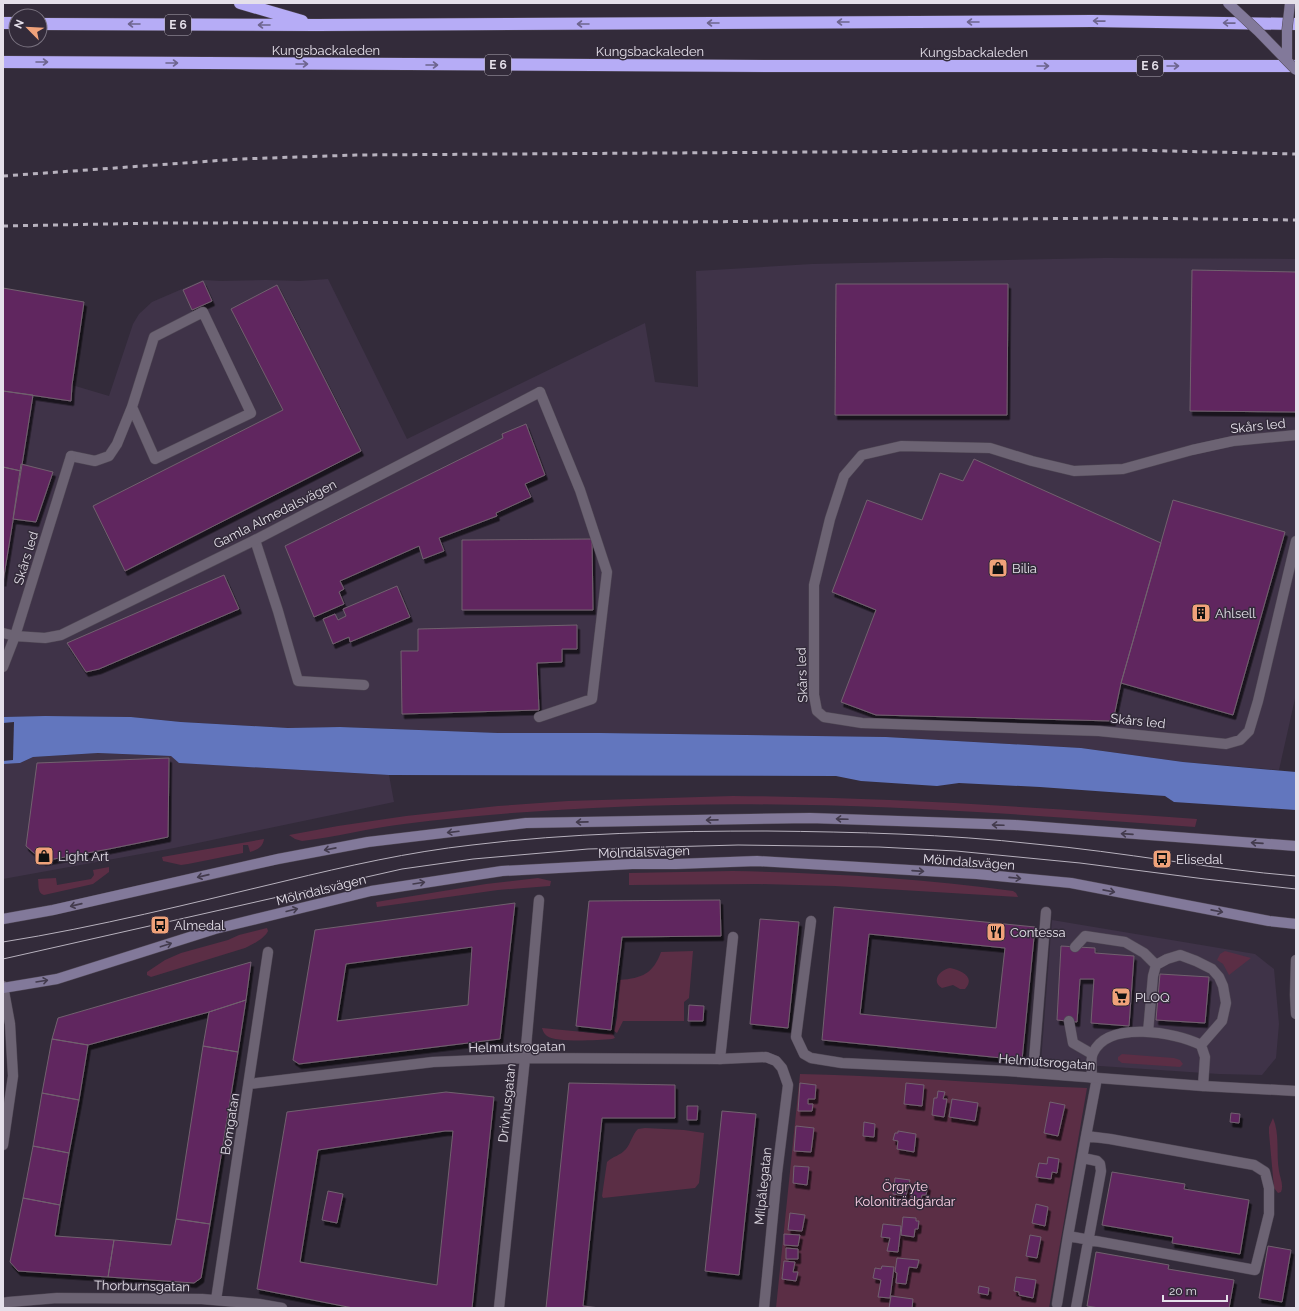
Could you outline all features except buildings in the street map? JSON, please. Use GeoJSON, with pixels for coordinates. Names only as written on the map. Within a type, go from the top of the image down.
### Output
{"type":"FeatureCollection","features":[{"type":"Feature","properties":{"kind":"highway"},"geometry":{"type":"LineString","coordinates":[[240,3],[317,26]]}},
{"type":"Feature","properties":{"kind":"highway","name":"Kungsbackaleden"},"geometry":{"type":"LineString","coordinates":[[48,24],[317,26],[1092,21],[1296,24]]}},
{"type":"Feature","properties":{"kind":"highway","name":"Kungsbackaleden"},"geometry":{"type":"LineString","coordinates":[[3,62],[785,66],[1292,63]]}},
{"type":"Feature","properties":{"kind":"main road"},"geometry":{"type":"LineString","coordinates":[[1228,3],[1292,63],[1296,70]]}},
{"type":"Feature","properties":{"kind":"main road"},"geometry":{"type":"LineString","coordinates":[[1290,3],[1287,30],[1292,63]]}},
{"type":"Feature","properties":{"kind":"main road"},"geometry":{"type":"LineString","coordinates":[[1290,3],[1296,8]]}},
{"type":"Feature","properties":{"kind":"main road"},"geometry":{"type":"LineString","coordinates":[[3,919],[52,910],[278,859],[368,842],[526,823],[810,818],[1015,825],[1296,846]]}},
{"type":"Feature","properties":{"kind":"main road","name":"Mölndalsvägen"},"geometry":{"type":"LineString","coordinates":[[3,987],[57,979],[215,929],[370,891],[502,871],[617,865],[757,861],[977,874],[1071,883],[1269,921],[1296,924]]}},
{"type":"Feature","properties":{"kind":"street"},"geometry":{"type":"LineString","coordinates":[[203,312],[251,413],[155,459],[132,407],[154,337],[203,312]]}},
{"type":"Feature","properties":{"kind":"street","name":"Gamla Almedalsvägen"},"geometry":{"type":"LineString","coordinates":[[3,632],[15,636],[45,638],[61,635],[255,540],[540,392],[580,490],[607,572],[592,699],[539,717]]}},
{"type":"Feature","properties":{"kind":"street","name":"Skårs led"},"geometry":{"type":"LineString","coordinates":[[3,667],[15,636],[71,456],[95,461],[109,456],[117,444],[132,407]]}},
{"type":"Feature","properties":{"kind":"street","name":"Skårs led"},"geometry":{"type":"LineString","coordinates":[[1296,435],[1233,441],[1192,450],[1123,469],[1074,471],[1032,461],[990,448],[901,446],[862,455],[844,476],[830,519],[814,584],[814,695],[817,711],[824,717],[862,723],[1099,731],[1226,744],[1240,740],[1249,731],[1258,701],[1296,541]]}},
{"type":"Feature","properties":{"kind":"street"},"geometry":{"type":"LineString","coordinates":[[255,540],[278,611],[298,681],[364,685]]}},
{"type":"Feature","properties":{"kind":"street","name":"Drivhusgatan"},"geometry":{"type":"LineString","coordinates":[[499,1308],[525,1058],[539,900]]}},
{"type":"Feature","properties":{"kind":"street"},"geometry":{"type":"LineString","coordinates":[[1033,1073],[1046,912]]}},
{"type":"Feature","properties":{"kind":"street","name":"Helmutsrogatan"},"geometry":{"type":"LineString","coordinates":[[811,921],[796,1037],[804,1054],[811,1058],[842,1064],[1033,1073],[1203,1086],[1296,1091]]}},
{"type":"Feature","properties":{"kind":"street"},"geometry":{"type":"LineString","coordinates":[[1075,947],[1085,936],[1125,942],[1144,953],[1156,965]]}},
{"type":"Feature","properties":{"kind":"street"},"geometry":{"type":"LineString","coordinates":[[720,1059],[733,937]]}},
{"type":"Feature","properties":{"kind":"street","name":"Bomgatan"},"geometry":{"type":"LineString","coordinates":[[216,1300],[268,952]]}},
{"type":"Feature","properties":{"kind":"street"},"geometry":{"type":"LineString","coordinates":[[1148,1032],[1153,976],[1156,965],[1167,959],[1180,956],[1196,961],[1212,969],[1219,977],[1223,986],[1226,1003],[1222,1021],[1201,1045]]}},
{"type":"Feature","properties":{"kind":"street"},"geometry":{"type":"LineString","coordinates":[[1296,960],[1296,1014]]}},
{"type":"Feature","properties":{"kind":"street"},"geometry":{"type":"LineString","coordinates":[[3,987],[10,1024],[13,1076],[3,1145]]}},
{"type":"Feature","properties":{"kind":"street"},"geometry":{"type":"LineString","coordinates":[[1069,1021],[1073,1043],[1092,1054]]}},
{"type":"Feature","properties":{"kind":"street"},"geometry":{"type":"LineString","coordinates":[[1057,1304],[1083,1158],[1094,1078],[1092,1054],[1100,1042],[1111,1036],[1142,1031],[1168,1034],[1188,1039],[1201,1045],[1205,1057],[1203,1086]]}},
{"type":"Feature","properties":{"kind":"street","name":"Helmutsrogatan"},"geometry":{"type":"LineString","coordinates":[[249,1084],[433,1062],[525,1058],[766,1058],[776,1061],[782,1068]]}},
{"type":"Feature","properties":{"kind":"street","name":"Milpålegatan"},"geometry":{"type":"LineString","coordinates":[[764,1308],[777,1173],[788,1085],[782,1068]]}},
{"type":"Feature","properties":{"kind":"street"},"geometry":{"type":"LineString","coordinates":[[1068,1236],[1255,1270],[1269,1214],[1269,1188],[1265,1172],[1254,1165],[1086,1136]]}},
{"type":"Feature","properties":{"kind":"street"},"geometry":{"type":"LineString","coordinates":[[1076,1308],[1101,1171],[1100,1164],[1097,1161],[1083,1158]]}},
{"type":"Feature","properties":{"kind":"street","name":"Thorburnsgatan"},"geometry":{"type":"LineString","coordinates":[[3,1303],[57,1298],[216,1300],[282,1308]]}},
{"type":"Feature","properties":{"kind":"shaded area"},"geometry":{"type":"Polygon","coordinates":[[[1105,258],[1296,259],[1296,694],[1279,770],[1183,762],[1081,748],[886,737],[498,733],[340,727],[288,728],[181,722],[131,717],[3,717],[3,288],[72,385],[109,396],[133,324],[139,314],[152,302],[203,280],[300,281],[328,279],[407,439],[645,323],[655,382],[698,387],[696,271],[812,264],[1105,258]]]}},
{"type":"Feature","properties":{"kind":"shaded area"},"geometry":{"type":"Polygon","coordinates":[[[98,753],[171,756],[180,763],[389,775],[394,802],[174,848],[3,879],[3,764],[20,763],[33,757],[98,753]]]}},
{"type":"Feature","properties":{"kind":"shaded area"},"geometry":{"type":"Polygon","coordinates":[[[1052,920],[1255,954],[1274,969],[1279,1024],[1276,1058],[1262,1075],[1219,1074],[1041,1062],[1052,920]]]}},
{"type":"Feature","properties":{"kind":"green space"},"geometry":{"type":"Polygon","coordinates":[[[733,796],[849,798],[1023,807],[1197,819],[1195,827],[905,808],[761,804],[688,805],[589,808],[483,815],[391,826],[302,841],[289,835],[406,816],[498,806],[568,801],[733,796]]]}},
{"type":"Feature","properties":{"kind":"green space"},"geometry":{"type":"Polygon","coordinates":[[[264,839],[261,846],[250,852],[248,845],[243,845],[243,853],[188,864],[181,865],[163,861],[162,857],[264,839]]]}},
{"type":"Feature","properties":{"kind":"green space"},"geometry":{"type":"Polygon","coordinates":[[[109,867],[109,872],[93,884],[44,895],[39,891],[38,879],[56,878],[57,885],[91,879],[94,875],[93,870],[109,867]]]}},
{"type":"Feature","properties":{"kind":"green space"},"geometry":{"type":"Polygon","coordinates":[[[733,871],[908,879],[1013,891],[1018,897],[835,886],[758,884],[629,885],[629,873],[733,871]]]}},
{"type":"Feature","properties":{"kind":"green space"},"geometry":{"type":"Polygon","coordinates":[[[538,878],[551,881],[550,886],[498,890],[377,907],[376,902],[486,884],[538,878]]]}},
{"type":"Feature","properties":{"kind":"green space"},"geometry":{"type":"Polygon","coordinates":[[[267,928],[268,931],[264,936],[245,948],[151,977],[147,975],[147,972],[165,960],[181,953],[267,928]]]}},
{"type":"Feature","properties":{"kind":"green space"},"geometry":{"type":"Polygon","coordinates":[[[693,951],[689,998],[684,1002],[684,1021],[623,1021],[617,1033],[614,1031],[617,1018],[620,980],[635,978],[646,974],[654,965],[661,952],[693,951]]]}},
{"type":"Feature","properties":{"kind":"green space"},"geometry":{"type":"Polygon","coordinates":[[[1225,951],[1251,958],[1229,975],[1223,964],[1217,960],[1220,954],[1225,951]]]}},
{"type":"Feature","properties":{"kind":"green space"},"geometry":{"type":"Polygon","coordinates":[[[950,968],[959,970],[966,975],[969,981],[965,989],[960,989],[953,985],[942,988],[939,985],[937,982],[938,976],[943,971],[950,968]]]}},
{"type":"Feature","properties":{"kind":"green space"},"geometry":{"type":"Polygon","coordinates":[[[542,1028],[604,1034],[612,1033],[615,1038],[559,1040],[547,1036],[542,1028]]]}},
{"type":"Feature","properties":{"kind":"green space"},"geometry":{"type":"Polygon","coordinates":[[[1122,1054],[1174,1058],[1180,1060],[1183,1064],[1180,1067],[1122,1063],[1118,1060],[1118,1057],[1122,1054]]]}},
{"type":"Feature","properties":{"kind":"green space","name":"Örgryte Koloniträdgårdar"},"geometry":{"type":"Polygon","coordinates":[[[800,1074],[872,1076],[1087,1088],[1049,1308],[776,1308],[800,1074]]]}},
{"type":"Feature","properties":{"kind":"green space"},"geometry":{"type":"Polygon","coordinates":[[[1273,1118],[1277,1137],[1279,1174],[1282,1184],[1281,1192],[1278,1193],[1274,1188],[1269,1133],[1269,1127],[1273,1118]]]}},
{"type":"Feature","properties":{"kind":"green space"},"geometry":{"type":"Polygon","coordinates":[[[638,1129],[684,1130],[704,1133],[699,1183],[695,1188],[603,1198],[602,1196],[607,1162],[626,1149],[638,1129]]]}},
{"type":"Feature","properties":{"kind":"water"},"geometry":{"type":"Polygon","coordinates":[[[3,717],[131,717],[181,722],[288,728],[340,727],[498,733],[886,737],[1081,748],[1183,762],[1296,772],[1296,810],[1174,802],[1165,796],[959,783],[937,786],[861,781],[836,776],[389,775],[179,763],[171,756],[98,753],[33,757],[20,763],[3,764],[3,717]]]}},
{"type":"Feature","properties":{"kind":"pier"},"geometry":{"type":"Polygon","coordinates":[[[14,722],[13,760],[3,761],[3,723],[14,722]]]}},
{"type":"Feature","properties":{"kind":"tram line"},"geometry":{"type":"LineString","coordinates":[[3,942],[109,922],[378,860],[472,845],[582,835],[656,832],[767,831],[935,836],[1068,847],[1231,869],[1296,876]]}},
{"type":"Feature","properties":{"kind":"tram line"},"geometry":{"type":"LineString","coordinates":[[3,959],[402,869],[473,859],[588,849],[738,845],[879,847],[956,851],[1080,863],[1296,889]]}},
{"type":"Feature","properties":{"kind":"railway"},"geometry":{"type":"LineString","coordinates":[[3,176],[240,159],[356,155],[1129,150],[1296,154]]}},
{"type":"Feature","properties":{"kind":"railway"},"geometry":{"type":"LineString","coordinates":[[3,226],[159,223],[682,222],[1120,218],[1296,220]]}},
{"type":"Feature","properties":{"kind":"place","name":"Bilia"},"geometry":{"type":"Point","coordinates":[998,568]}},
{"type":"Feature","properties":{"kind":"place","name":"Ahlsell"},"geometry":{"type":"Point","coordinates":[1201,613]}},
{"type":"Feature","properties":{"kind":"place","name":"Light Art"},"geometry":{"type":"Point","coordinates":[44,856]}},
{"type":"Feature","properties":{"kind":"place","name":"Elisedal"},"geometry":{"type":"Point","coordinates":[1162,859]}},
{"type":"Feature","properties":{"kind":"place","name":"Almedal"},"geometry":{"type":"Point","coordinates":[160,925]}},
{"type":"Feature","properties":{"kind":"place","name":"Contessa"},"geometry":{"type":"Point","coordinates":[996,932]}},
{"type":"Feature","properties":{"kind":"place","name":"PLOQ"},"geometry":{"type":"Point","coordinates":[1121,997]}}]}
